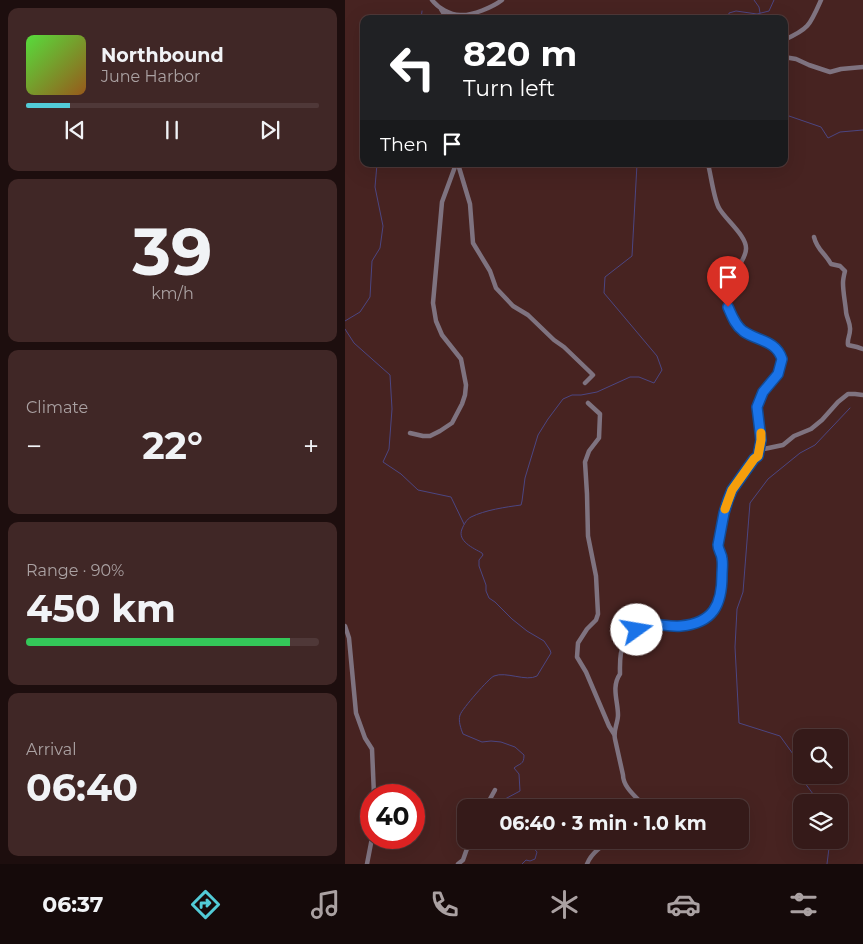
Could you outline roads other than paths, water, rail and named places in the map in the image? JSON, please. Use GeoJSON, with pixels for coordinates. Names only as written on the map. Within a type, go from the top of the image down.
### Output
{"type":"FeatureCollection","features":[{"type":"Feature","properties":{"kind":"street"},"geometry":{"type":"LineString","coordinates":[[432,0],[444,15]]}},
{"type":"Feature","properties":{"kind":"street"},"geometry":{"type":"LineString","coordinates":[[464,15],[481,11],[502,0]]}},
{"type":"Feature","properties":{"kind":"street"},"geometry":{"type":"LineString","coordinates":[[788,38],[805,29],[812,20],[821,0]]}},
{"type":"Feature","properties":{"kind":"street"},"geometry":{"type":"LineString","coordinates":[[440,8],[457,15]]}},
{"type":"Feature","properties":{"kind":"street"},"geometry":{"type":"LineString","coordinates":[[788,57],[830,72],[863,67]]}},
{"type":"Feature","properties":{"kind":"street"},"geometry":{"type":"LineString","coordinates":[[410,433],[430,436],[440,431],[451,423],[465,395],[466,385],[461,359],[442,335],[436,321],[433,303],[442,202],[456,167]]}},
{"type":"Feature","properties":{"kind":"street"},"geometry":{"type":"LineString","coordinates":[[458,167],[470,204],[473,243],[490,271],[496,288],[513,306],[528,315],[553,340],[564,346],[593,375],[585,383]]}},
{"type":"Feature","properties":{"kind":"street"},"geometry":{"type":"LineString","coordinates":[[614,734],[618,715],[615,695],[617,678],[620,674],[623,644],[626,640],[646,625],[679,626],[701,621],[711,614],[716,606],[722,588],[723,558],[718,550],[718,545],[724,513],[732,490],[758,456],[761,440],[757,407],[763,392],[778,374],[782,359],[777,350],[769,343],[742,330],[737,325],[728,307],[728,286],[746,251],[746,244],[718,206],[710,167]]}},
{"type":"Feature","properties":{"kind":"street"},"geometry":{"type":"LineString","coordinates":[[814,236],[817,247],[831,264],[844,269],[843,291],[846,312],[851,328],[847,344],[863,349]]}},
{"type":"Feature","properties":{"kind":"street"},"geometry":{"type":"LineString","coordinates":[[759,450],[783,445],[793,436],[811,429],[848,394],[863,395]]}},
{"type":"Feature","properties":{"kind":"street"},"geometry":{"type":"LineString","coordinates":[[588,403],[600,414],[599,438],[589,451],[585,462],[588,536],[596,576],[598,614],[596,620],[587,629],[578,643],[577,657],[586,672],[614,734],[623,781],[638,799]]}},
{"type":"Feature","properties":{"kind":"street"},"geometry":{"type":"LineString","coordinates":[[345,626],[349,638],[357,713],[365,738],[372,749],[374,784]]}},
{"type":"Feature","properties":{"kind":"street"},"geometry":{"type":"LineString","coordinates":[[490,799],[495,790]]}},
{"type":"Feature","properties":{"kind":"street"},"geometry":{"type":"LineString","coordinates":[[367,864],[370,849]]}},
{"type":"Feature","properties":{"kind":"street"},"geometry":{"type":"LineString","coordinates":[[458,864],[464,862],[467,849]]}},
{"type":"Feature","properties":{"kind":"street"},"geometry":{"type":"LineString","coordinates":[[587,864],[598,849]]}},
{"type":"Feature","properties":{"kind":"waterway"},"geometry":{"type":"LineString","coordinates":[[754,0],[759,7],[760,13]]}},
{"type":"Feature","properties":{"kind":"waterway"},"geometry":{"type":"LineString","coordinates":[[729,15],[729,13],[736,11],[757,14],[769,11],[774,0]]}},
{"type":"Feature","properties":{"kind":"waterway"},"geometry":{"type":"LineString","coordinates":[[422,11],[422,15]]}},
{"type":"Feature","properties":{"kind":"waterway"},"geometry":{"type":"LineString","coordinates":[[788,116],[821,127],[828,138],[840,132],[863,130]]}},
{"type":"Feature","properties":{"kind":"waterway"},"geometry":{"type":"LineString","coordinates":[[345,321],[360,312],[370,297],[372,261],[380,248],[383,226],[375,187],[377,167]]}},
{"type":"Feature","properties":{"kind":"waterway"},"geometry":{"type":"LineString","coordinates":[[505,799],[520,791],[519,774],[514,768],[522,762],[524,755],[515,747],[501,742],[482,742],[463,734],[459,717],[476,694],[494,676],[504,675],[527,678],[537,676],[551,653],[544,641],[527,631],[489,598],[479,566],[479,560],[483,555],[467,544],[461,533],[471,517],[489,511],[521,505],[525,478],[538,435],[563,399],[572,395],[597,392],[630,377],[639,377],[654,383],[662,370],[657,356],[604,293],[605,277],[632,256],[637,167]]}},
{"type":"Feature","properties":{"kind":"waterway"},"geometry":{"type":"LineString","coordinates":[[345,329],[354,343],[390,375],[392,409],[389,449],[383,462],[401,474],[418,490],[451,497],[464,524]]}},
{"type":"Feature","properties":{"kind":"waterway"},"geometry":{"type":"LineString","coordinates":[[813,794],[793,767],[793,754],[780,736],[739,723],[735,647],[737,609],[743,592],[750,503],[768,479],[800,453],[815,445],[850,408]]}},
{"type":"Feature","properties":{"kind":"waterway"},"geometry":{"type":"LineString","coordinates":[[522,864],[526,860],[535,859],[537,852],[534,849]]}},
{"type":"Feature","properties":{"kind":"waterway"},"geometry":{"type":"LineString","coordinates":[[827,864],[829,849]]}}]}
